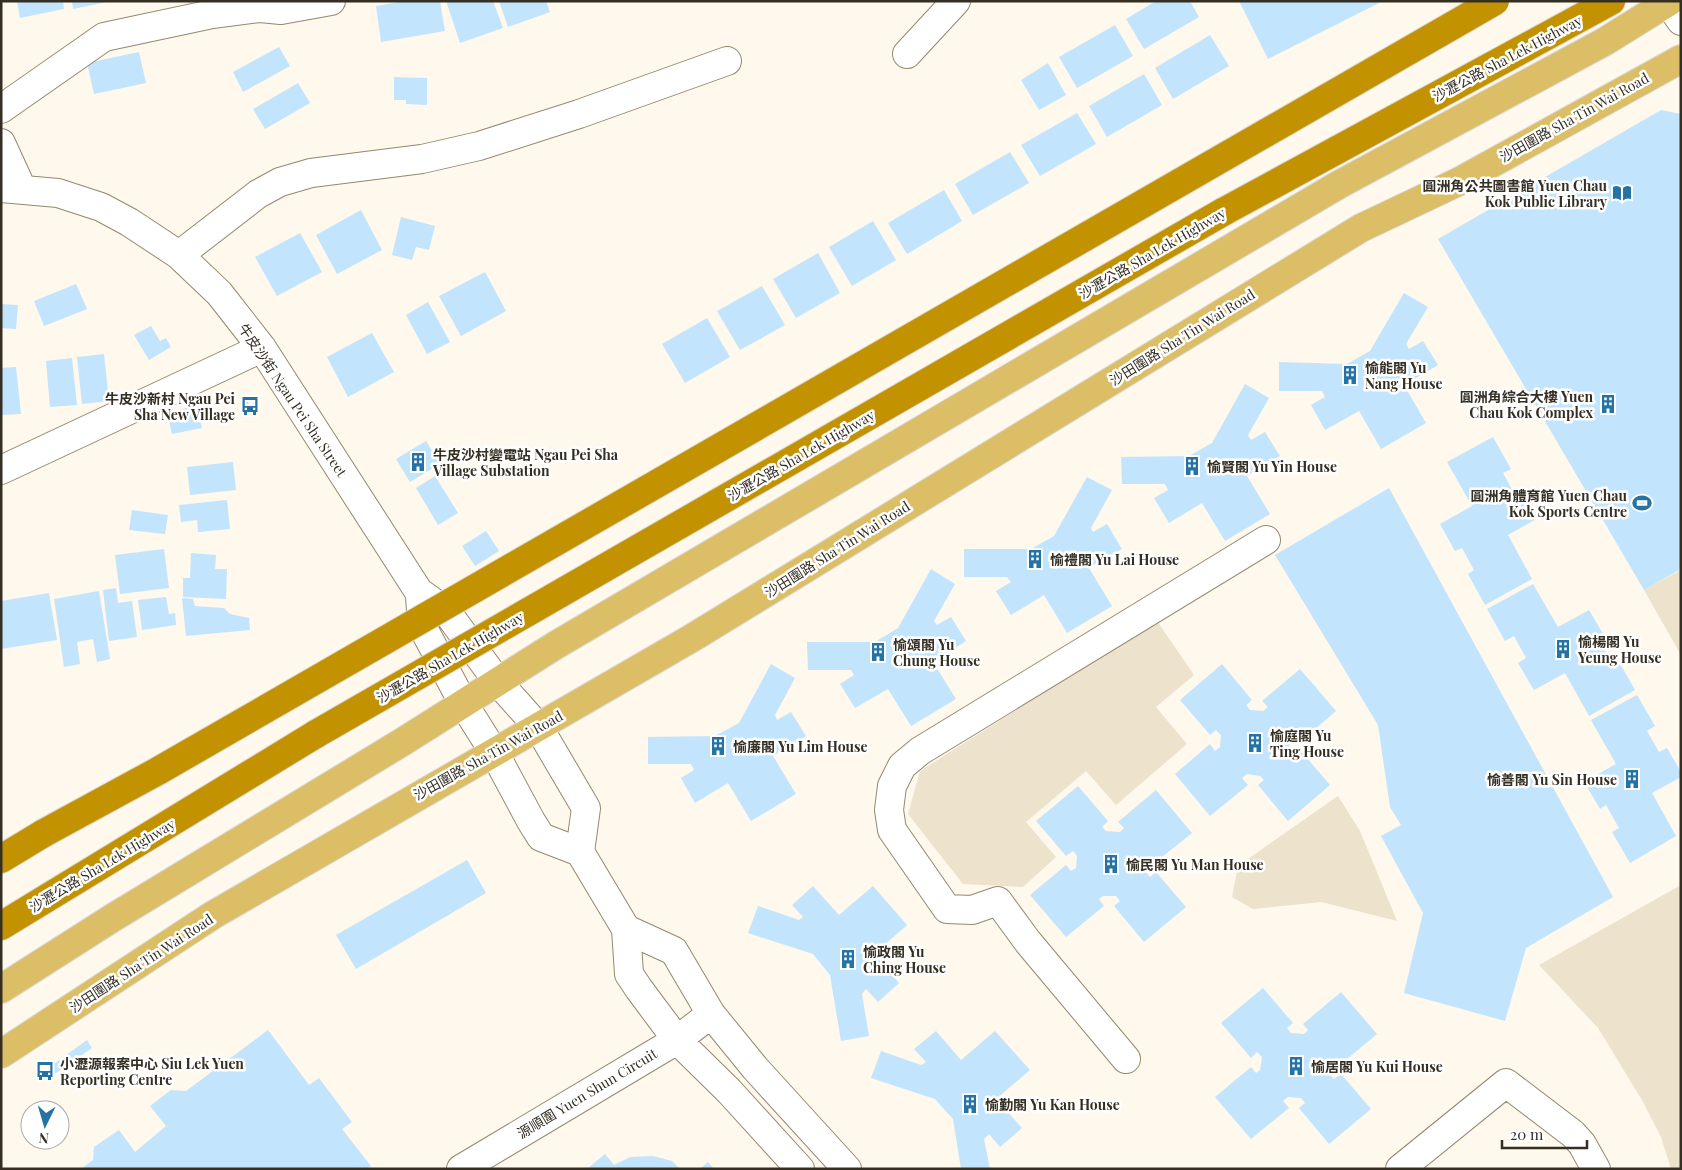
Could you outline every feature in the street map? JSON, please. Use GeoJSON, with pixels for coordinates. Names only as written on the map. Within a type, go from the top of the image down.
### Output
{"type":"FeatureCollection","features":[{"type":"Feature","properties":{"kind":"highway"},"geometry":{"type":"LineString","coordinates":[[1,859],[44,833],[158,771],[1494,1]]}},
{"type":"Feature","properties":{"kind":"highway","name":"沙瀝公路 Sha Lek Highway"},"geometry":{"type":"LineString","coordinates":[[1,926],[316,734],[1214,217],[1611,1]]}},
{"type":"Feature","properties":{"kind":"highway"},"geometry":{"type":"LineString","coordinates":[[1,850],[44,833]]}},
{"type":"Feature","properties":{"kind":"main road"},"geometry":{"type":"LineString","coordinates":[[1,989],[114,916],[498,681],[1340,184],[1671,7]]}},
{"type":"Feature","properties":{"kind":"main road","name":"沙田圍路 Sha Tin Wai Road"},"geometry":{"type":"LineString","coordinates":[[1,1054],[213,915],[448,777],[495,754],[709,628],[1361,228],[1460,181],[1681,59]]}},
{"type":"Feature","properties":{"kind":"street"},"geometry":{"type":"LineString","coordinates":[[1,109],[104,37],[212,14],[260,8],[281,10],[331,1]]}},
{"type":"Feature","properties":{"kind":"street"},"geometry":{"type":"LineString","coordinates":[[907,54],[956,1]]}},
{"type":"Feature","properties":{"kind":"street"},"geometry":{"type":"LineString","coordinates":[[179,255],[258,194],[280,182],[310,173],[422,159],[479,146],[571,117],[727,61]]}},
{"type":"Feature","properties":{"kind":"street"},"geometry":{"type":"LineString","coordinates":[[1,143],[11,188]]}},
{"type":"Feature","properties":{"kind":"street","name":"牛皮沙街 Ngau Pei Sha Street"},"geometry":{"type":"LineString","coordinates":[[11,188],[58,193],[101,207],[129,222],[179,255],[219,293],[262,348],[419,592],[447,612],[498,681],[539,728],[586,808],[580,852],[541,837],[495,754],[463,704],[422,626],[419,592]]}},
{"type":"Feature","properties":{"kind":"street"},"geometry":{"type":"LineString","coordinates":[[1,470],[262,348]]}},
{"type":"Feature","properties":{"kind":"street"},"geometry":{"type":"LineString","coordinates":[[1126,1059],[1028,942],[998,901],[972,910],[947,909],[892,830],[889,810],[892,786],[902,766],[920,751],[1266,540]]}},
{"type":"Feature","properties":{"kind":"street"},"geometry":{"type":"LineString","coordinates":[[580,852],[626,930],[629,974],[677,1040],[729,1090],[800,1169]]}},
{"type":"Feature","properties":{"kind":"street"},"geometry":{"type":"LineString","coordinates":[[626,930],[674,951],[710,1014],[755,1068],[847,1169]]}},
{"type":"Feature","properties":{"kind":"street","name":"源順圍 Yuen Shun Circuit"},"geometry":{"type":"LineString","coordinates":[[461,1169],[677,1040],[710,1014]]}},
{"type":"Feature","properties":{"kind":"street"},"geometry":{"type":"LineString","coordinates":[[1400,1169],[1506,1084],[1574,1134],[1596,1169]]}},
{"type":"Feature","properties":{"kind":"shaded area"},"geometry":{"type":"Polygon","coordinates":[[[1681,570],[1681,655],[1644,590],[1681,570]]]}},
{"type":"Feature","properties":{"kind":"shaded area"},"geometry":{"type":"Polygon","coordinates":[[[1157,621],[1194,675],[1156,707],[1187,744],[1116,805],[1086,771],[1026,822],[1056,857],[1023,887],[963,884],[908,814],[920,771],[1157,621]]]}},
{"type":"Feature","properties":{"kind":"shaded area"},"geometry":{"type":"Polygon","coordinates":[[[1338,796],[1360,831],[1397,921],[1321,902],[1253,909],[1232,897],[1238,866],[1338,796]]]}},
{"type":"Feature","properties":{"kind":"shaded area"},"geometry":{"type":"Polygon","coordinates":[[[1681,885],[1681,1169],[1671,1169],[1661,1137],[1642,1100],[1598,1028],[1539,965],[1681,885]]]}},
{"type":"Feature","properties":{"kind":"building"},"geometry":{"type":"Polygon","coordinates":[[[17,1],[63,1],[64,9],[20,18],[17,1]]]}},
{"type":"Feature","properties":{"kind":"building"},"geometry":{"type":"Polygon","coordinates":[[[72,1],[107,1],[107,2],[73,9],[72,1]]]}},
{"type":"Feature","properties":{"kind":"building"},"geometry":{"type":"Polygon","coordinates":[[[405,1],[440,1],[445,31],[381,42],[376,6],[405,1]]]}},
{"type":"Feature","properties":{"kind":"building"},"geometry":{"type":"Polygon","coordinates":[[[446,1],[493,1],[503,28],[460,43],[446,1]]]}},
{"type":"Feature","properties":{"kind":"building"},"geometry":{"type":"Polygon","coordinates":[[[499,1],[546,1],[550,12],[508,27],[499,1]]]}},
{"type":"Feature","properties":{"kind":"building"},"geometry":{"type":"Polygon","coordinates":[[[1156,1],[1190,1],[1199,17],[1144,49],[1126,19],[1156,1]]]}},
{"type":"Feature","properties":{"kind":"building"},"geometry":{"type":"Polygon","coordinates":[[[1239,1],[1383,1],[1268,59],[1239,1]]]}},
{"type":"Feature","properties":{"kind":"building"},"geometry":{"type":"Polygon","coordinates":[[[1115,25],[1133,56],[1077,88],[1059,57],[1115,25]]]}},
{"type":"Feature","properties":{"kind":"building"},"geometry":{"type":"Polygon","coordinates":[[[1210,35],[1229,66],[1173,99],[1155,68],[1210,35]]]}},
{"type":"Feature","properties":{"kind":"building"},"geometry":{"type":"Polygon","coordinates":[[[279,47],[290,66],[243,92],[233,72],[279,47]]]}},
{"type":"Feature","properties":{"kind":"building"},"geometry":{"type":"Polygon","coordinates":[[[139,52],[146,83],[94,94],[87,63],[139,52]]]}},
{"type":"Feature","properties":{"kind":"building"},"geometry":{"type":"Polygon","coordinates":[[[1048,63],[1066,95],[1039,110],[1021,80],[1048,63]]]}},
{"type":"Feature","properties":{"kind":"building"},"geometry":{"type":"Polygon","coordinates":[[[1144,74],[1162,105],[1107,137],[1089,106],[1144,74]]]}},
{"type":"Feature","properties":{"kind":"building"},"geometry":{"type":"Polygon","coordinates":[[[394,77],[427,78],[427,105],[406,104],[406,100],[394,100],[394,77]]]}},
{"type":"Feature","properties":{"kind":"building"},"geometry":{"type":"Polygon","coordinates":[[[298,83],[310,103],[265,129],[253,109],[298,83]]]}},
{"type":"Feature","properties":{"kind":"building","name":"圓洲角綜合大樓 Yuen Chau Kok Complex"},"geometry":{"type":"Polygon","coordinates":[[[1661,110],[1681,114],[1681,569],[1644,590],[1438,239],[1661,110]]]}},
{"type":"Feature","properties":{"kind":"building"},"geometry":{"type":"Polygon","coordinates":[[[1077,113],[1096,144],[1040,176],[1021,145],[1077,113]]]}},
{"type":"Feature","properties":{"kind":"building"},"geometry":{"type":"Polygon","coordinates":[[[1010,152],[1029,183],[973,215],[955,184],[1010,152]]]}},
{"type":"Feature","properties":{"kind":"building"},"geometry":{"type":"Polygon","coordinates":[[[944,190],[962,221],[907,254],[888,223],[944,190]]]}},
{"type":"Feature","properties":{"kind":"building"},"geometry":{"type":"Polygon","coordinates":[[[361,210],[382,250],[337,274],[316,235],[361,210]]]}},
{"type":"Feature","properties":{"kind":"building"},"geometry":{"type":"Polygon","coordinates":[[[401,217],[435,226],[429,250],[416,247],[412,260],[392,255],[401,217]]]}},
{"type":"Feature","properties":{"kind":"building"},"geometry":{"type":"Polygon","coordinates":[[[873,221],[896,260],[852,286],[829,247],[873,221]]]}},
{"type":"Feature","properties":{"kind":"building"},"geometry":{"type":"Polygon","coordinates":[[[300,233],[322,272],[277,296],[255,257],[300,233]]]}},
{"type":"Feature","properties":{"kind":"building"},"geometry":{"type":"Polygon","coordinates":[[[818,253],[840,293],[796,318],[773,279],[818,253]]]}},
{"type":"Feature","properties":{"kind":"building"},"geometry":{"type":"Polygon","coordinates":[[[485,272],[506,311],[461,336],[439,296],[485,272]]]}},
{"type":"Feature","properties":{"kind":"building"},"geometry":{"type":"Polygon","coordinates":[[[76,284],[87,309],[44,326],[34,301],[76,284]]]}},
{"type":"Feature","properties":{"kind":"building"},"geometry":{"type":"Polygon","coordinates":[[[762,286],[785,325],[740,350],[717,311],[762,286]]]}},
{"type":"Feature","properties":{"kind":"building","name":"愉能閣 Yu Nang House"},"geometry":{"type":"Polygon","coordinates":[[[1404,293],[1428,307],[1406,344],[1409,349],[1423,341],[1438,365],[1404,385],[1426,423],[1381,449],[1359,411],[1325,430],[1311,405],[1325,397],[1322,391],[1279,391],[1279,362],[1347,364],[1370,351],[1404,293]]]}},
{"type":"Feature","properties":{"kind":"building"},"geometry":{"type":"Polygon","coordinates":[[[428,302],[450,342],[427,354],[406,315],[428,302]]]}},
{"type":"Feature","properties":{"kind":"building"},"geometry":{"type":"Polygon","coordinates":[[[1,304],[18,305],[16,329],[1,328],[1,304]]]}},
{"type":"Feature","properties":{"kind":"building"},"geometry":{"type":"Polygon","coordinates":[[[707,318],[730,357],[685,383],[662,344],[707,318]]]}},
{"type":"Feature","properties":{"kind":"building"},"geometry":{"type":"Polygon","coordinates":[[[151,326],[160,341],[166,338],[171,347],[149,360],[134,335],[151,326]]]}},
{"type":"Feature","properties":{"kind":"building"},"geometry":{"type":"Polygon","coordinates":[[[372,333],[394,372],[348,397],[327,357],[372,333]]]}},
{"type":"Feature","properties":{"kind":"building"},"geometry":{"type":"Polygon","coordinates":[[[104,354],[109,401],[82,404],[77,357],[104,354]]]}},
{"type":"Feature","properties":{"kind":"building"},"geometry":{"type":"Polygon","coordinates":[[[72,358],[77,405],[50,407],[46,361],[72,358]]]}},
{"type":"Feature","properties":{"kind":"building"},"geometry":{"type":"Polygon","coordinates":[[[16,367],[21,414],[1,415],[1,368],[16,367]]]}},
{"type":"Feature","properties":{"kind":"building","name":"愉賢閣 Yu Yin House"},"geometry":{"type":"Polygon","coordinates":[[[1245,384],[1269,398],[1248,435],[1251,440],[1265,432],[1280,456],[1247,476],[1270,514],[1225,541],[1202,503],[1169,523],[1154,498],[1168,490],[1165,484],[1122,484],[1121,457],[1189,456],[1212,443],[1245,384]]]}},
{"type":"Feature","properties":{"kind":"building"},"geometry":{"type":"Polygon","coordinates":[[[247,400],[252,410],[247,413],[241,404],[247,400]]]}},
{"type":"Feature","properties":{"kind":"building"},"geometry":{"type":"Polygon","coordinates":[[[197,406],[202,428],[172,434],[167,412],[197,406]]]}},
{"type":"Feature","properties":{"kind":"building"},"geometry":{"type":"Polygon","coordinates":[[[1493,437],[1511,469],[1503,473],[1515,495],[1523,490],[1538,518],[1508,535],[1532,579],[1485,605],[1468,574],[1474,570],[1462,548],[1455,551],[1440,524],[1472,506],[1447,462],[1493,437]]]}},
{"type":"Feature","properties":{"kind":"building","name":"牛皮沙村變電站 Ngau Pei Sha Village Substation"},"geometry":{"type":"Polygon","coordinates":[[[426,441],[440,464],[410,482],[396,459],[426,441]]]}},
{"type":"Feature","properties":{"kind":"building"},"geometry":{"type":"Polygon","coordinates":[[[233,462],[236,490],[190,495],[187,467],[233,462]]]}},
{"type":"Feature","properties":{"kind":"building"},"geometry":{"type":"Polygon","coordinates":[[[435,476],[458,513],[438,525],[416,488],[435,476]]]}},
{"type":"Feature","properties":{"kind":"building","name":"愉禮閣 Yu Lai House"},"geometry":{"type":"Polygon","coordinates":[[[1087,477],[1112,490],[1091,528],[1093,532],[1107,524],[1122,549],[1089,568],[1112,606],[1067,633],[1044,595],[1011,615],[996,591],[1011,582],[1007,577],[964,577],[964,549],[1031,549],[1054,536],[1087,477]]]}},
{"type":"Feature","properties":{"kind":"building"},"geometry":{"type":"Polygon","coordinates":[[[1389,488],[1613,897],[1526,948],[1505,1021],[1404,993],[1423,913],[1381,836],[1401,825],[1390,807],[1378,725],[1275,555],[1389,488]]]}},
{"type":"Feature","properties":{"kind":"building"},"geometry":{"type":"Polygon","coordinates":[[[227,500],[230,529],[198,532],[197,520],[181,522],[179,505],[227,500]]]}},
{"type":"Feature","properties":{"kind":"building"},"geometry":{"type":"Polygon","coordinates":[[[132,510],[168,515],[165,534],[129,530],[132,510]]]}},
{"type":"Feature","properties":{"kind":"building"},"geometry":{"type":"Polygon","coordinates":[[[486,531],[499,551],[475,566],[462,546],[486,531]]]}},
{"type":"Feature","properties":{"kind":"building"},"geometry":{"type":"Polygon","coordinates":[[[164,549],[169,588],[120,594],[115,555],[164,549]]]}},
{"type":"Feature","properties":{"kind":"building"},"geometry":{"type":"Polygon","coordinates":[[[191,553],[216,555],[215,569],[227,569],[226,599],[183,597],[183,578],[190,578],[191,553]]]}},
{"type":"Feature","properties":{"kind":"building","name":"愉頌閣 Yu Chung House"},"geometry":{"type":"Polygon","coordinates":[[[931,569],[955,584],[934,621],[937,625],[951,617],[966,641],[933,662],[956,699],[911,726],[888,689],[855,708],[840,684],[854,675],[851,670],[808,670],[807,642],[875,642],[898,628],[931,569]]]}},
{"type":"Feature","properties":{"kind":"building","name":"愉楊閣 Yu Yeung House"},"geometry":{"type":"Polygon","coordinates":[[[1533,584],[1558,627],[1589,610],[1605,637],[1599,640],[1612,663],[1618,660],[1635,690],[1589,716],[1565,673],[1534,690],[1518,663],[1526,658],[1514,636],[1505,641],[1487,609],[1533,584]]]}},
{"type":"Feature","properties":{"kind":"building"},"geometry":{"type":"Polygon","coordinates":[[[116,588],[118,603],[132,601],[137,637],[109,641],[103,590],[116,588]]]}},
{"type":"Feature","properties":{"kind":"building"},"geometry":{"type":"Polygon","coordinates":[[[99,591],[110,659],[97,662],[93,639],[77,642],[80,664],[64,667],[54,599],[99,591]]]}},
{"type":"Feature","properties":{"kind":"building"},"geometry":{"type":"Polygon","coordinates":[[[49,593],[57,640],[1,649],[1,601],[49,593]]]}},
{"type":"Feature","properties":{"kind":"building"},"geometry":{"type":"Polygon","coordinates":[[[166,597],[169,614],[175,613],[176,625],[142,630],[138,600],[166,597]]]}},
{"type":"Feature","properties":{"kind":"building"},"geometry":{"type":"Polygon","coordinates":[[[182,598],[193,599],[195,606],[224,608],[230,614],[249,618],[250,630],[186,636],[182,598]]]}},
{"type":"Feature","properties":{"kind":"building","name":"愉廉閣 Yu Lim House"},"geometry":{"type":"Polygon","coordinates":[[[771,664],[795,678],[775,715],[777,720],[791,712],[806,736],[773,756],[796,794],[751,821],[728,783],[695,803],[681,778],[694,770],[691,764],[648,764],[648,737],[715,736],[739,723],[771,664]]]}},
{"type":"Feature","properties":{"kind":"building","name":"愉庭閣 Yu Ting House"},"geometry":{"type":"Polygon","coordinates":[[[1222,664],[1252,700],[1246,705],[1250,710],[1263,711],[1268,707],[1262,701],[1300,669],[1336,711],[1300,742],[1295,735],[1290,739],[1289,751],[1294,756],[1300,750],[1330,785],[1288,821],[1258,785],[1264,780],[1260,776],[1247,774],[1242,778],[1248,785],[1210,816],[1175,774],[1210,744],[1215,751],[1220,747],[1221,735],[1216,730],[1210,735],[1180,700],[1222,664]]]}},
{"type":"Feature","properties":{"kind":"building","name":"愉善閣 Yu Sin House"},"geometry":{"type":"Polygon","coordinates":[[[1637,695],[1655,726],[1647,731],[1659,752],[1667,748],[1681,772],[1681,777],[1652,793],[1676,836],[1630,863],[1612,832],[1619,828],[1606,805],[1600,809],[1584,782],[1616,764],[1591,720],[1637,695]]]}},
{"type":"Feature","properties":{"kind":"building","name":"愉民閣 Yu Man House"},"geometry":{"type":"Polygon","coordinates":[[[1078,786],[1108,821],[1102,827],[1106,831],[1120,832],[1124,828],[1118,822],[1156,790],[1192,833],[1156,862],[1151,856],[1147,860],[1146,872],[1150,877],[1156,872],[1186,907],[1144,942],[1114,906],[1120,901],[1116,896],[1103,896],[1099,899],[1104,906],[1066,937],[1030,895],[1066,865],[1071,871],[1076,868],[1077,856],[1073,851],[1066,856],[1036,821],[1078,786]]]}},
{"type":"Feature","properties":{"kind":"building"},"geometry":{"type":"Polygon","coordinates":[[[467,860],[486,893],[356,969],[336,935],[467,860]]]}},
{"type":"Feature","properties":{"kind":"building","name":"愉政閣 Yu Ching House"},"geometry":{"type":"Polygon","coordinates":[[[813,886],[839,915],[873,886],[907,925],[874,954],[899,983],[878,1002],[866,989],[862,994],[869,1036],[841,1041],[830,975],[813,954],[748,933],[758,906],[799,920],[803,917],[792,905],[813,886]]]}},
{"type":"Feature","properties":{"kind":"building","name":"愉居閣 Yu Kui House"},"geometry":{"type":"Polygon","coordinates":[[[1263,988],[1293,1023],[1287,1028],[1291,1033],[1304,1034],[1308,1030],[1303,1024],[1341,992],[1377,1034],[1341,1064],[1336,1058],[1331,1062],[1330,1074],[1334,1079],[1341,1074],[1371,1109],[1329,1144],[1299,1108],[1305,1103],[1301,1098],[1288,1097],[1283,1101],[1289,1108],[1251,1139],[1215,1097],[1251,1067],[1256,1073],[1260,1070],[1262,1057],[1257,1052],[1251,1058],[1221,1023],[1263,988]]]}},
{"type":"Feature","properties":{"kind":"building"},"geometry":{"type":"Polygon","coordinates":[[[268,1030],[309,1085],[319,1078],[352,1122],[342,1129],[371,1166],[367,1169],[81,1169],[93,1160],[94,1147],[119,1130],[135,1152],[166,1126],[150,1106],[171,1090],[186,1091],[268,1030]]]}},
{"type":"Feature","properties":{"kind":"building","name":"愉勤閣 Yu Kan House"},"geometry":{"type":"Polygon","coordinates":[[[936,1031],[961,1060],[995,1031],[1030,1070],[996,1099],[1022,1128],[1000,1147],[989,1134],[984,1139],[990,1169],[961,1169],[953,1119],[935,1099],[871,1078],[881,1051],[921,1065],[926,1062],[914,1049],[936,1031]]]}},
{"type":"Feature","properties":{"kind":"building"},"geometry":{"type":"Polygon","coordinates":[[[87,1040],[92,1048],[53,1075],[48,1068],[87,1040]]]}},
{"type":"Feature","properties":{"kind":"building"},"geometry":{"type":"Polygon","coordinates":[[[605,1154],[614,1165],[630,1157],[653,1156],[672,1161],[680,1169],[587,1169],[605,1154]]]}},
{"type":"Feature","properties":{"kind":"building"},"geometry":{"type":"Polygon","coordinates":[[[708,1162],[714,1169],[700,1169],[708,1162]]]}},
{"type":"Feature","properties":{"kind":"place","name":"圓洲角公共圖書館 Yuen Chau Kok Public Library"},"geometry":{"type":"Point","coordinates":[1622,193]}},
{"type":"Feature","properties":{"kind":"place","name":"愉能閣 Yu Nang House"},"geometry":{"type":"Point","coordinates":[1350,375]}},
{"type":"Feature","properties":{"kind":"place","name":"圓洲角綜合大樓 Yuen Chau Kok Complex"},"geometry":{"type":"Point","coordinates":[1608,404]}},
{"type":"Feature","properties":{"kind":"place","name":"牛皮沙新村 Ngau Pei Sha New Village"},"geometry":{"type":"Point","coordinates":[250,406]}},
{"type":"Feature","properties":{"kind":"place","name":"牛皮沙村變電站 Ngau Pei Sha Village Substation"},"geometry":{"type":"Point","coordinates":[418,462]}},
{"type":"Feature","properties":{"kind":"place","name":"愉賢閣 Yu Yin House"},"geometry":{"type":"Point","coordinates":[1192,466]}},
{"type":"Feature","properties":{"kind":"place","name":"圓洲角體育館 Yuen Chau Kok Sports Centre"},"geometry":{"type":"Point","coordinates":[1642,503]}},
{"type":"Feature","properties":{"kind":"place","name":"愉禮閣 Yu Lai House"},"geometry":{"type":"Point","coordinates":[1035,559]}},
{"type":"Feature","properties":{"kind":"place","name":"愉楊閣 Yu Yeung House"},"geometry":{"type":"Point","coordinates":[1563,649]}},
{"type":"Feature","properties":{"kind":"place","name":"愉頌閣 Yu Chung House"},"geometry":{"type":"Point","coordinates":[878,652]}},
{"type":"Feature","properties":{"kind":"place","name":"愉庭閣 Yu Ting House"},"geometry":{"type":"Point","coordinates":[1255,743]}},
{"type":"Feature","properties":{"kind":"place","name":"愉廉閣 Yu Lim House"},"geometry":{"type":"Point","coordinates":[718,746]}},
{"type":"Feature","properties":{"kind":"place","name":"愉善閣 Yu Sin House"},"geometry":{"type":"Point","coordinates":[1632,779]}},
{"type":"Feature","properties":{"kind":"place","name":"愉民閣 Yu Man House"},"geometry":{"type":"Point","coordinates":[1111,864]}},
{"type":"Feature","properties":{"kind":"place","name":"愉政閣 Yu Ching House"},"geometry":{"type":"Point","coordinates":[848,959]}},
{"type":"Feature","properties":{"kind":"place","name":"愉居閣 Yu Kui House"},"geometry":{"type":"Point","coordinates":[1296,1066]}},
{"type":"Feature","properties":{"kind":"place","name":"小瀝源報案中心 Siu Lek Yuen Reporting Centre"},"geometry":{"type":"Point","coordinates":[45,1071]}},
{"type":"Feature","properties":{"kind":"place","name":"愉勤閣 Yu Kan House"},"geometry":{"type":"Point","coordinates":[970,1104]}}]}
